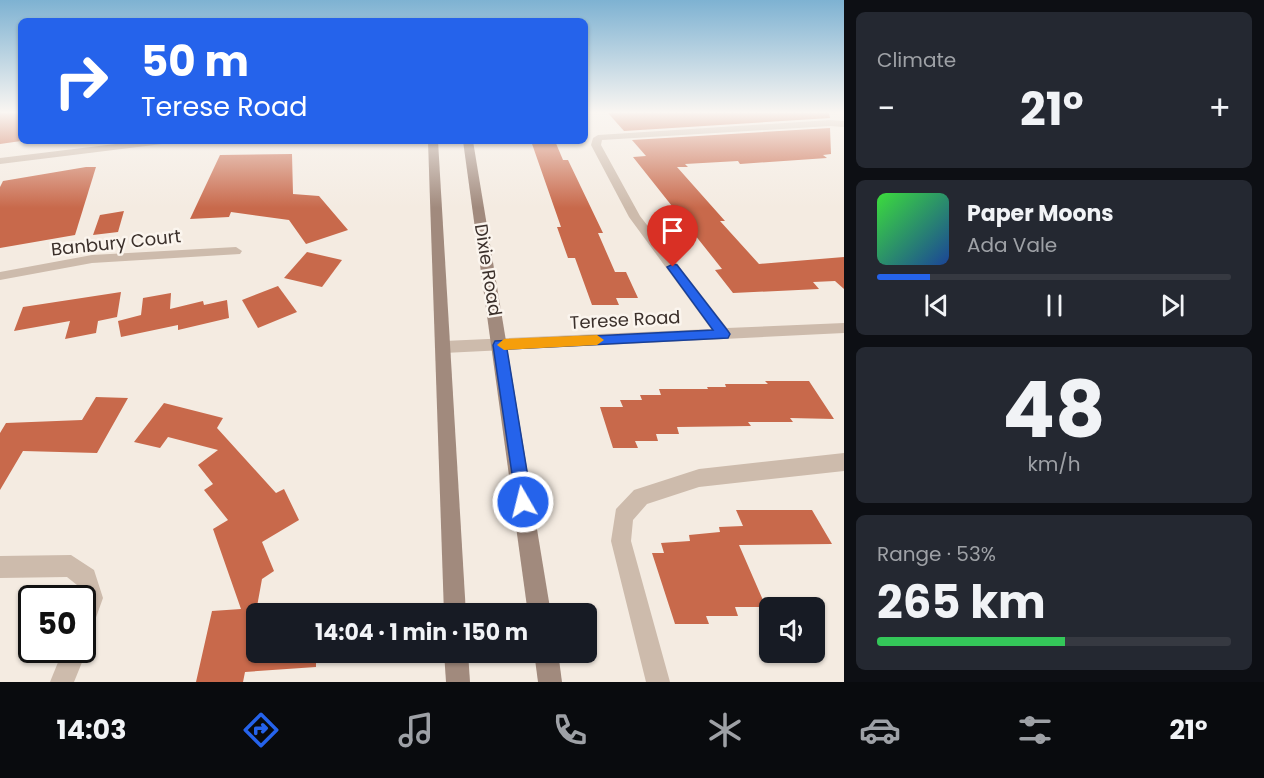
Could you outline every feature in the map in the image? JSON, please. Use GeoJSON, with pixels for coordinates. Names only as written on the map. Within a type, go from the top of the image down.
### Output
{"type":"FeatureCollection","features":[{"type":"Feature","properties":{"kind":"main road"},"geometry":{"type":"LineString","coordinates":[[433,145],[455,603]]}},
{"type":"Feature","properties":{"kind":"main road","name":"Dixie Road"},"geometry":{"type":"LineString","coordinates":[[469,145],[538,603]]}},
{"type":"Feature","properties":{"kind":"main road"},"geometry":{"type":"LineString","coordinates":[[457,663],[458,682]]}},
{"type":"Feature","properties":{"kind":"main road"},"geometry":{"type":"LineString","coordinates":[[547,663],[550,682]]}},
{"type":"Feature","properties":{"kind":"street"},"geometry":{"type":"LineString","coordinates":[[0,161],[131,145]]}},
{"type":"Feature","properties":{"kind":"street"},"geometry":{"type":"LineString","coordinates":[[596,145],[635,217],[723,334]]}},
{"type":"Feature","properties":{"kind":"street","name":"Banbury Court"},"geometry":{"type":"LineString","coordinates":[[0,276],[92,259],[236,251]]}},
{"type":"Feature","properties":{"kind":"street","name":"Terese Road"},"geometry":{"type":"LineString","coordinates":[[444,346],[844,328]]}},
{"type":"Feature","properties":{"kind":"street"},"geometry":{"type":"LineString","coordinates":[[658,682],[621,541],[623,516],[641,497],[699,478],[844,462]]}},
{"type":"Feature","properties":{"kind":"street"},"geometry":{"type":"LineString","coordinates":[[0,567],[71,566],[86,578],[88,585]]}},
{"type":"Feature","properties":{"kind":"street"},"geometry":{"type":"LineString","coordinates":[[62,682],[70,663]]}},
{"type":"Feature","properties":{"kind":"building"},"geometry":{"type":"Polygon","coordinates":[[[532,145],[557,145],[563,160],[568,160],[603,233],[598,233],[615,272],[626,272],[638,298],[616,298],[619,305],[592,305],[575,258],[568,258],[557,227],[561,227],[532,145]]]}},
{"type":"Feature","properties":{"kind":"building"},"geometry":{"type":"Polygon","coordinates":[[[636,145],[831,145],[831,154],[823,155],[827,158],[740,164],[738,161],[685,164],[688,167],[677,167],[725,221],[720,221],[759,264],[844,257],[844,289],[835,281],[813,282],[819,289],[733,293],[715,270],[722,269],[633,157],[646,156],[636,145]]]}},
{"type":"Feature","properties":{"kind":"building"},"geometry":{"type":"Polygon","coordinates":[[[292,154],[293,194],[319,196],[348,230],[306,244],[289,220],[231,212],[229,217],[190,219],[220,155],[292,154]]]}},
{"type":"Feature","properties":{"kind":"building"},"geometry":{"type":"Polygon","coordinates":[[[96,167],[75,235],[0,248],[0,187],[3,181],[96,167]]]}},
{"type":"Feature","properties":{"kind":"building"},"geometry":{"type":"Polygon","coordinates":[[[124,211],[118,232],[93,235],[100,215],[124,211]]]}},
{"type":"Feature","properties":{"kind":"building"},"geometry":{"type":"Polygon","coordinates":[[[307,252],[342,260],[322,287],[284,278],[307,252]]]}},
{"type":"Feature","properties":{"kind":"building"},"geometry":{"type":"Polygon","coordinates":[[[278,286],[297,312],[258,328],[242,300],[278,286]]]}},
{"type":"Feature","properties":{"kind":"building"},"geometry":{"type":"Polygon","coordinates":[[[121,292],[117,317],[98,321],[96,333],[65,339],[70,321],[14,331],[23,307],[121,292]]]}},
{"type":"Feature","properties":{"kind":"building"},"geometry":{"type":"Polygon","coordinates":[[[171,293],[170,309],[203,301],[204,305],[227,300],[229,318],[178,330],[178,325],[121,337],[118,321],[141,315],[143,298],[171,293]]]}},
{"type":"Feature","properties":{"kind":"building"},"geometry":{"type":"Polygon","coordinates":[[[765,381],[809,381],[834,419],[790,418],[793,422],[748,422],[751,426],[677,427],[679,434],[656,434],[658,441],[635,441],[638,448],[613,448],[600,407],[623,407],[620,400],[642,400],[640,395],[661,395],[659,389],[708,389],[707,387],[726,387],[725,384],[768,384],[765,381]]]}},
{"type":"Feature","properties":{"kind":"building"},"geometry":{"type":"Polygon","coordinates":[[[96,397],[128,398],[97,453],[23,451],[0,490],[0,433],[6,423],[82,420],[96,397]]]}},
{"type":"Feature","properties":{"kind":"building"},"geometry":{"type":"Polygon","coordinates":[[[164,403],[223,418],[217,428],[276,493],[284,489],[299,520],[262,542],[274,571],[262,579],[258,603],[246,603],[246,663],[316,663],[316,667],[245,672],[243,682],[196,682],[212,611],[241,609],[213,529],[228,520],[204,490],[213,484],[198,465],[218,450],[168,437],[160,448],[134,442],[164,403]]]}},
{"type":"Feature","properties":{"kind":"building"},"geometry":{"type":"Polygon","coordinates":[[[736,510],[812,510],[832,544],[739,545],[762,597],[759,597],[759,607],[735,607],[738,616],[706,616],[709,624],[675,624],[652,553],[664,553],[661,543],[690,541],[689,535],[720,532],[719,527],[743,526],[736,510]]]}},
{"type":"Feature","properties":{"kind":"slow traffic"},"geometry":{"type":"LineString","coordinates":[[504,345],[597,340]]}},
{"type":"Feature","properties":{"kind":"route"},"geometry":{"type":"LineString","coordinates":[[523,502],[500,345],[723,334],[673,267]]}}]}
